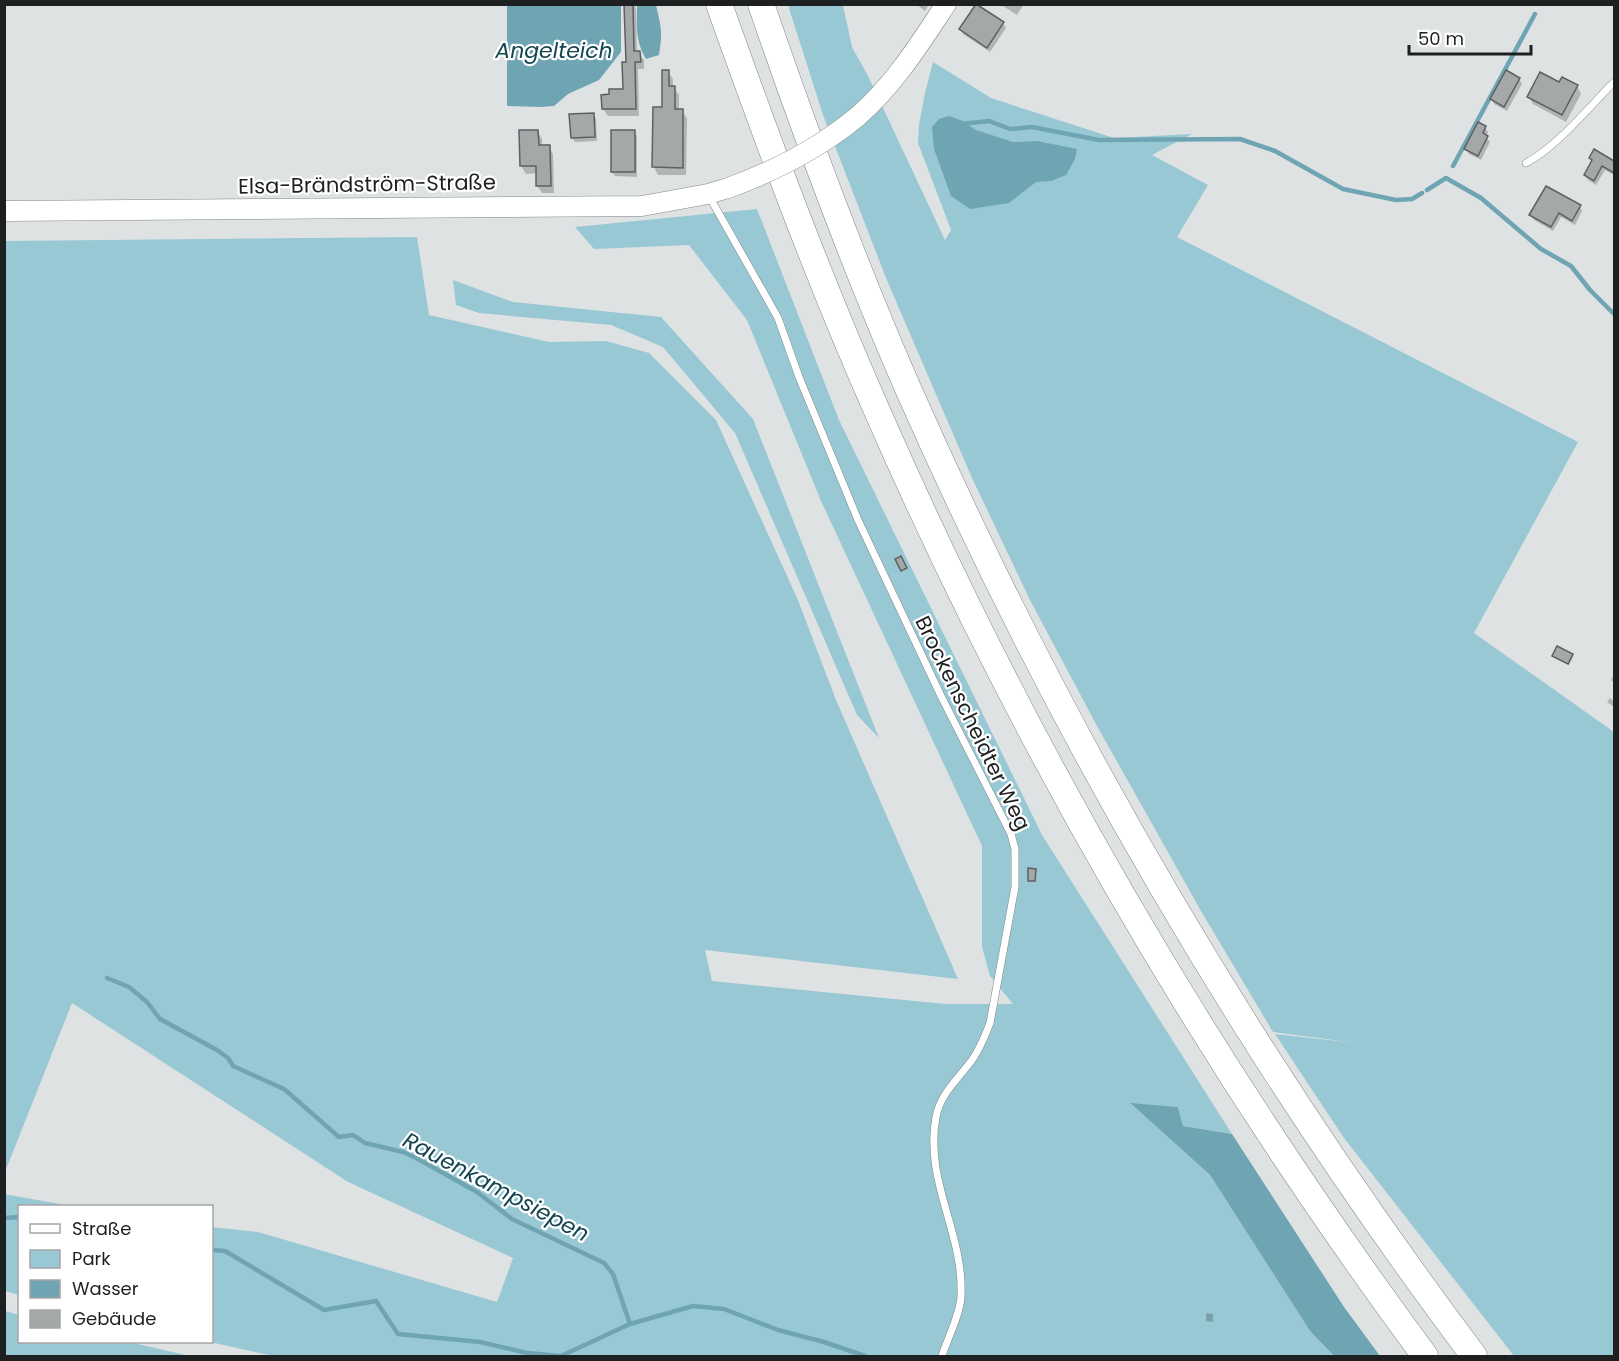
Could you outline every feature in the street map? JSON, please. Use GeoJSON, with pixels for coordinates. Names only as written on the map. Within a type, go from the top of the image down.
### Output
{"type":"FeatureCollection","features":[{"type":"Feature","properties":{"kind":"highway"},"geometry":{"type":"LineString","coordinates":[[719,4],[763,127],[877,412],[972,615],[1040,746],[1148,939],[1219,1055],[1329,1223],[1425,1356]]}},
{"type":"Feature","properties":{"kind":"highway"},"geometry":{"type":"LineString","coordinates":[[761,4],[801,119],[908,389],[1009,606],[1075,734],[1125,825],[1247,1029],[1381,1231],[1474,1356]]}},
{"type":"Feature","properties":{"kind":"street","name":"Elsa-Brändström-Straße"},"geometry":{"type":"LineString","coordinates":[[4,211],[642,206],[708,194],[787,164],[819,145],[857,117],[878,99],[894,80],[946,4]]}},
{"type":"Feature","properties":{"kind":"lane"},"geometry":{"type":"LineString","coordinates":[[1526,163],[1542,153],[1614,82]]}},
{"type":"Feature","properties":{"kind":"lane","name":"Brockenscheidter Weg"},"geometry":{"type":"LineString","coordinates":[[708,194],[778,318],[799,377],[858,520],[941,696],[1005,819],[1016,849],[1015,886],[990,1023],[982,1045],[944,1095],[936,1115],[933,1149],[935,1172],[957,1245],[962,1298],[942,1356]]}},
{"type":"Feature","properties":{"kind":"green space"},"geometry":{"type":"Polygon","coordinates":[[[788,5],[843,5],[852,47],[868,76],[945,240],[951,230],[918,143],[919,125],[933,62],[991,98],[1114,138],[1192,134],[1152,155],[1208,185],[1177,237],[1578,442],[1474,633],[1614,732],[1614,1356],[1514,1356],[1344,1138],[1275,1034],[1356,1043],[1273,1032],[1201,911],[1097,726],[1030,600],[972,478],[886,278],[823,115],[788,5]]]}},
{"type":"Feature","properties":{"kind":"green space"},"geometry":{"type":"Polygon","coordinates":[[[757,209],[839,420],[1042,835],[1232,1134],[1183,1126],[1178,1107],[1131,1104],[1210,1175],[1310,1331],[1334,1356],[273,1356],[213,1343],[213,1227],[258,1232],[497,1302],[513,1258],[348,1182],[72,1003],[5,1172],[5,241],[417,237],[429,315],[549,342],[606,341],[649,353],[716,420],[798,600],[836,700],[958,979],[705,950],[712,981],[945,1004],[1013,1004],[990,976],[982,947],[982,846],[821,501],[747,320],[689,245],[594,249],[575,227],[757,209]]]}},
{"type":"Feature","properties":{"kind":"green space"},"geometry":{"type":"Polygon","coordinates":[[[453,280],[513,302],[661,317],[753,419],[879,738],[857,715],[735,433],[663,347],[611,325],[479,313],[456,305],[453,280]]]}},
{"type":"Feature","properties":{"kind":"green space"},"geometry":{"type":"Polygon","coordinates":[[[4,1194],[65,1205],[18,1205],[18,1295],[5,1291],[4,1194]]]}},
{"type":"Feature","properties":{"kind":"green space"},"geometry":{"type":"Polygon","coordinates":[[[5,1311],[18,1315],[18,1343],[133,1343],[190,1356],[5,1356],[5,1311]]]}},
{"type":"Feature","properties":{"kind":"water","name":"Angelteich"},"geometry":{"type":"Polygon","coordinates":[[[507,5],[621,5],[621,52],[599,80],[568,94],[554,106],[507,106],[507,5]]]}},
{"type":"Feature","properties":{"kind":"water"},"geometry":{"type":"Polygon","coordinates":[[[637,5],[656,5],[660,24],[659,55],[646,59],[638,39],[637,5]]]}},
{"type":"Feature","properties":{"kind":"water"},"geometry":{"type":"Polygon","coordinates":[[[949,116],[963,121],[976,130],[1013,142],[1037,141],[1077,149],[1075,159],[1066,175],[1051,181],[1036,182],[1009,203],[970,209],[951,196],[934,149],[932,127],[939,119],[949,116]]]}},
{"type":"Feature","properties":{"kind":"water"},"geometry":{"type":"Polygon","coordinates":[[[1130,1103],[1178,1107],[1183,1126],[1232,1134],[1344,1307],[1380,1356],[1334,1356],[1310,1331],[1210,1175],[1130,1103]]]}},
{"type":"Feature","properties":{"kind":"building"},"geometry":{"type":"Polygon","coordinates":[[[624,4],[633,4],[634,51],[640,51],[641,62],[635,62],[636,109],[602,109],[601,95],[609,94],[609,89],[623,89],[622,62],[626,62],[624,4]]]}},
{"type":"Feature","properties":{"kind":"building"},"geometry":{"type":"Polygon","coordinates":[[[976,4],[1004,22],[987,48],[959,29],[976,4]]]}},
{"type":"Feature","properties":{"kind":"building"},"geometry":{"type":"Polygon","coordinates":[[[662,70],[669,70],[669,86],[675,86],[675,109],[683,109],[683,168],[652,167],[653,107],[662,107],[662,70]]]}},
{"type":"Feature","properties":{"kind":"building"},"geometry":{"type":"Polygon","coordinates":[[[1506,70],[1520,78],[1504,107],[1490,99],[1506,70]]]}},
{"type":"Feature","properties":{"kind":"building"},"geometry":{"type":"Polygon","coordinates":[[[1540,72],[1559,82],[1562,77],[1578,85],[1562,115],[1527,97],[1540,72]]]}},
{"type":"Feature","properties":{"kind":"building"},"geometry":{"type":"Polygon","coordinates":[[[594,113],[595,137],[571,138],[569,114],[594,113]]]}},
{"type":"Feature","properties":{"kind":"building"},"geometry":{"type":"Polygon","coordinates":[[[1478,122],[1486,126],[1483,133],[1488,136],[1478,156],[1464,149],[1478,122]]]}},
{"type":"Feature","properties":{"kind":"building"},"geometry":{"type":"Polygon","coordinates":[[[519,130],[538,130],[539,145],[550,145],[551,186],[536,186],[536,166],[520,166],[519,130]]]}},
{"type":"Feature","properties":{"kind":"building"},"geometry":{"type":"Polygon","coordinates":[[[611,130],[635,130],[635,172],[611,172],[611,130]]]}},
{"type":"Feature","properties":{"kind":"building"},"geometry":{"type":"Polygon","coordinates":[[[1594,149],[1614,161],[1614,173],[1602,166],[1594,181],[1584,175],[1592,160],[1589,158],[1594,149]]]}},
{"type":"Feature","properties":{"kind":"building"},"geometry":{"type":"Polygon","coordinates":[[[1546,186],[1581,205],[1572,221],[1559,213],[1551,227],[1529,215],[1546,186]]]}},
{"type":"Feature","properties":{"kind":"building"},"geometry":{"type":"Polygon","coordinates":[[[901,556],[907,568],[901,571],[895,559],[901,556]]]}},
{"type":"Feature","properties":{"kind":"building"},"geometry":{"type":"Polygon","coordinates":[[[1557,646],[1573,654],[1568,664],[1552,656],[1557,646]]]}},
{"type":"Feature","properties":{"kind":"building"},"geometry":{"type":"Polygon","coordinates":[[[1028,868],[1036,869],[1035,881],[1028,881],[1028,868]]]}},
{"type":"Feature","properties":{"kind":"waterway"},"geometry":{"type":"LineString","coordinates":[[1453,166],[1535,14]]}},
{"type":"Feature","properties":{"kind":"waterway"},"geometry":{"type":"LineString","coordinates":[[961,124],[989,121],[1010,129],[1032,127],[1099,140],[1240,139],[1275,151],[1343,189],[1396,200],[1412,199],[1422,193]]}},
{"type":"Feature","properties":{"kind":"waterway"},"geometry":{"type":"LineString","coordinates":[[1427,190],[1446,178],[1481,198],[1541,249],[1571,266],[1590,290],[1614,314]]}},
{"type":"Feature","properties":{"kind":"waterway","name":"Rauenkampsiepen"},"geometry":{"type":"LineString","coordinates":[[107,978],[129,987],[147,1002],[160,1019],[217,1050],[228,1058],[233,1066],[284,1089],[339,1137],[353,1135],[365,1143],[403,1152],[418,1159],[477,1192],[512,1219],[604,1263],[613,1274],[630,1324]]}},
{"type":"Feature","properties":{"kind":"waterway"},"geometry":{"type":"LineString","coordinates":[[4,1218],[18,1217]]}},
{"type":"Feature","properties":{"kind":"waterway"},"geometry":{"type":"LineString","coordinates":[[213,1250],[225,1251],[324,1310],[376,1301],[398,1334],[480,1342],[527,1353],[561,1356],[630,1324],[693,1306],[724,1309],[778,1330],[865,1356]]}}]}
